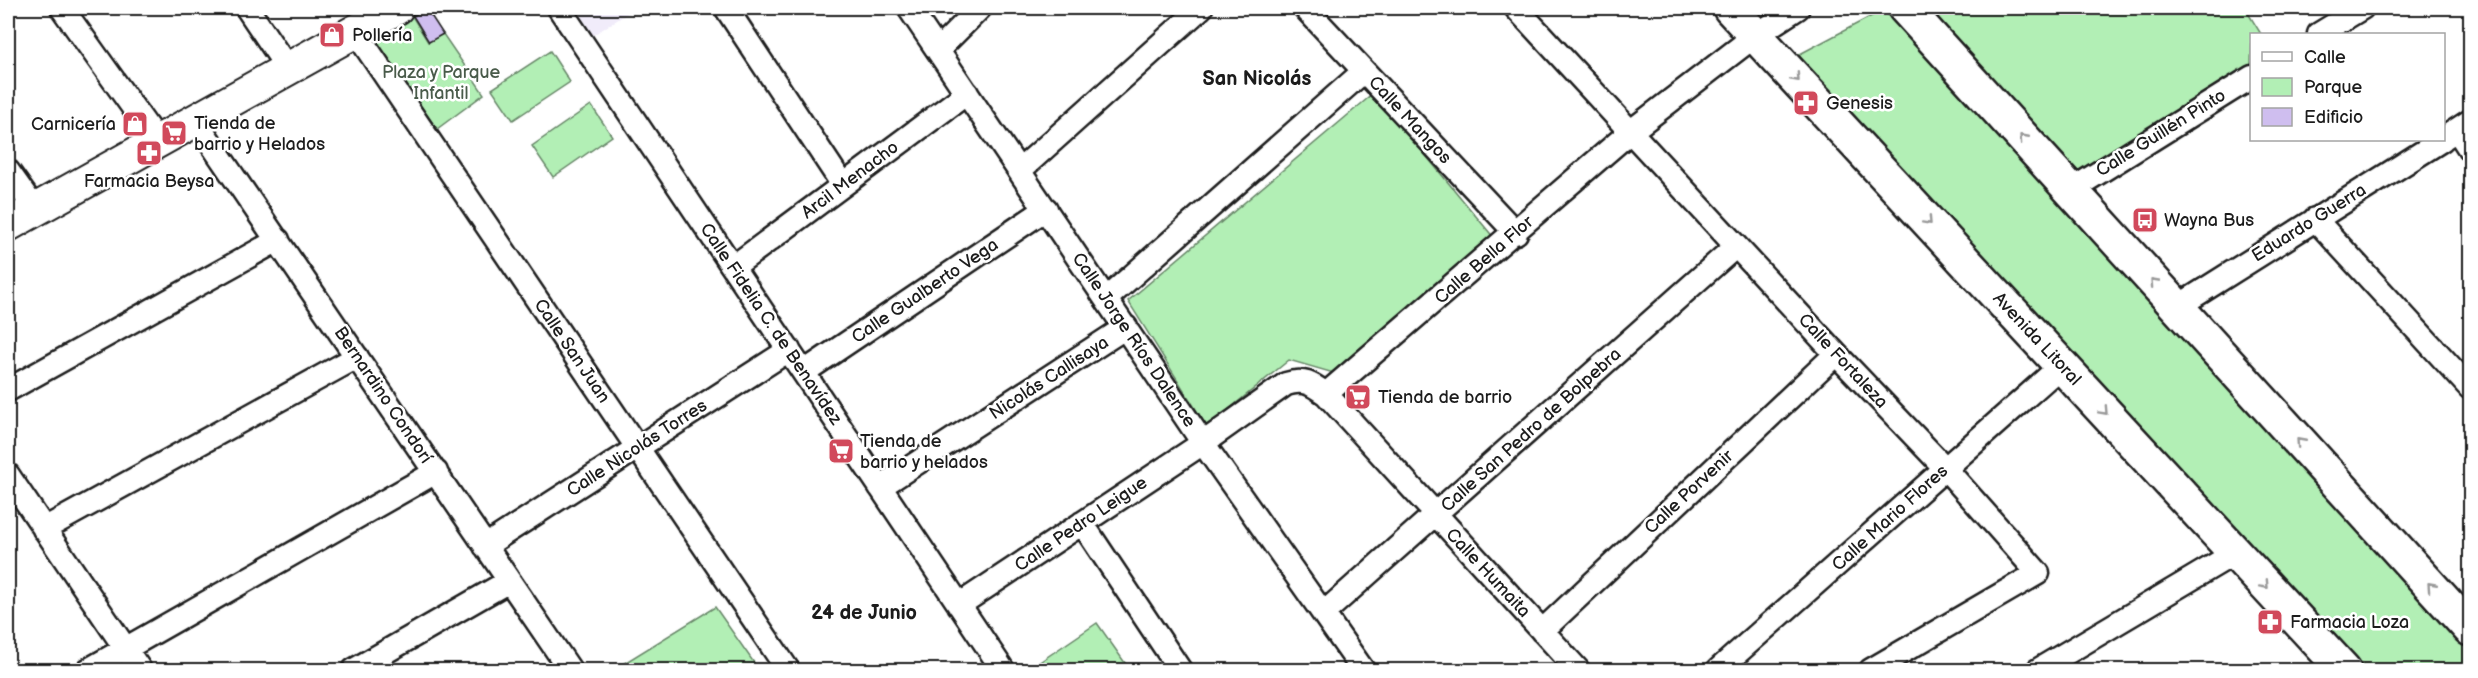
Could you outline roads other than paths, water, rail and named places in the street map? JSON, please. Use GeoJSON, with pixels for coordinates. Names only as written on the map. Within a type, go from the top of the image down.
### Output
{"type":"FeatureCollection","features":[{"type":"Feature","properties":{"kind":"main road"},"geometry":{"type":"LineString","coordinates":[[8,225],[397,8]]}},
{"type":"Feature","properties":{"kind":"main road","name":"Avenida Litoral"},"geometry":{"type":"LineString","coordinates":[[1730,8],[2344,670]]}},
{"type":"Feature","properties":{"kind":"main road"},"geometry":{"type":"LineString","coordinates":[[1905,8],[2470,629]]}},
{"type":"Feature","properties":{"kind":"street"},"geometry":{"type":"LineString","coordinates":[[62,8],[157,141]]}},
{"type":"Feature","properties":{"kind":"street"},"geometry":{"type":"LineString","coordinates":[[247,8],[288,69]]}},
{"type":"Feature","properties":{"kind":"street","name":"Calle Fidelia C. de Benavídez"},"geometry":{"type":"LineString","coordinates":[[559,8],[1003,670]]}},
{"type":"Feature","properties":{"kind":"street"},"geometry":{"type":"LineString","coordinates":[[726,8],[843,185]]}},
{"type":"Feature","properties":{"kind":"street","name":"Calle Jorge Ríos Dalence"},"geometry":{"type":"LineString","coordinates":[[909,8],[1203,442],[1363,670]]}},
{"type":"Feature","properties":{"kind":"street"},"geometry":{"type":"LineString","coordinates":[[938,50],[980,8]]}},
{"type":"Feature","properties":{"kind":"street"},"geometry":{"type":"LineString","coordinates":[[1019,171],[1201,8]]}},
{"type":"Feature","properties":{"kind":"street","name":"Calle Mangos"},"geometry":{"type":"LineString","coordinates":[[1305,8],[1516,233]]}},
{"type":"Feature","properties":{"kind":"street","name":"Calle Fortaleza"},"geometry":{"type":"LineString","coordinates":[[1516,8],[1836,354],[1945,468],[2038,573],[1871,670]]}},
{"type":"Feature","properties":{"kind":"street","name":"Calle Bella Flor"},"geometry":{"type":"LineString","coordinates":[[1326,394],[1516,233],[1630,132],[1756,35],[1798,8]]}},
{"type":"Feature","properties":{"kind":"street"},"geometry":{"type":"LineString","coordinates":[[2321,33],[2362,8]]}},
{"type":"Feature","properties":{"kind":"street","name":"Calle San Juan"},"geometry":{"type":"LineString","coordinates":[[355,31],[788,670]]}},
{"type":"Feature","properties":{"kind":"street"},"geometry":{"type":"LineString","coordinates":[[1106,299],[1364,71]]}},
{"type":"Feature","properties":{"kind":"street","name":"Calle Guillén Pinto"},"geometry":{"type":"LineString","coordinates":[[2071,190],[2250,77]]}},
{"type":"Feature","properties":{"kind":"street","name":"Arcil Menacho"},"geometry":{"type":"LineString","coordinates":[[733,267],[967,93]]}},
{"type":"Feature","properties":{"kind":"street","name":"Bernardino Condorí"},"geometry":{"type":"LineString","coordinates":[[195,120],[570,670]]}},
{"type":"Feature","properties":{"kind":"street"},"geometry":{"type":"LineString","coordinates":[[2453,132],[2470,150]]}},
{"type":"Feature","properties":{"kind":"street","name":"Eduardo Guerra"},"geometry":{"type":"LineString","coordinates":[[2177,306],[2439,141]]}},
{"type":"Feature","properties":{"kind":"street"},"geometry":{"type":"LineString","coordinates":[[8,171],[35,209]]}},
{"type":"Feature","properties":{"kind":"street","name":"Calle Gualberto Vega"},"geometry":{"type":"LineString","coordinates":[[804,372],[1046,209]]}},
{"type":"Feature","properties":{"kind":"street"},"geometry":{"type":"LineString","coordinates":[[2315,219],[2470,388]]}},
{"type":"Feature","properties":{"kind":"street"},"geometry":{"type":"LineString","coordinates":[[8,390],[278,240]]}},
{"type":"Feature","properties":{"kind":"street","name":"Calle San Pedro de Bolpebra"},"geometry":{"type":"LineString","coordinates":[[1324,613],[1736,246]]}},
{"type":"Feature","properties":{"kind":"street","name":"Nicolás Callisaya"},"geometry":{"type":"LineString","coordinates":[[880,487],[1126,327]]}},
{"type":"Feature","properties":{"kind":"street","name":"Calle Nicolás Torres"},"geometry":{"type":"LineString","coordinates":[[485,546],[789,350]]}},
{"type":"Feature","properties":{"kind":"street","name":"Calle Porvenir"},"geometry":{"type":"LineString","coordinates":[[1542,631],[1836,354]]}},
{"type":"Feature","properties":{"kind":"street"},"geometry":{"type":"LineString","coordinates":[[44,529],[357,357]]}},
{"type":"Feature","properties":{"kind":"street","name":"Calle Mario Flores"},"geometry":{"type":"LineString","coordinates":[[1726,668],[1945,468],[2062,365]]}},
{"type":"Feature","properties":{"kind":"street"},"geometry":{"type":"LineString","coordinates":[[1203,442],[1286,384],[1298,380],[1309,382],[1326,394]]}},
{"type":"Feature","properties":{"kind":"street","name":"Calle Humaita"},"geometry":{"type":"LineString","coordinates":[[1326,394],[1578,670]]}},
{"type":"Feature","properties":{"kind":"street","name":"Calle Pedro Leigue"},"geometry":{"type":"LineString","coordinates":[[959,604],[1203,442]]}},
{"type":"Feature","properties":{"kind":"street"},"geometry":{"type":"LineString","coordinates":[[88,670],[436,472]]}},
{"type":"Feature","properties":{"kind":"street"},"geometry":{"type":"LineString","coordinates":[[8,475],[140,670]]}},
{"type":"Feature","properties":{"kind":"street"},"geometry":{"type":"LineString","coordinates":[[1082,523],[1180,670]]}},
{"type":"Feature","properties":{"kind":"street"},"geometry":{"type":"LineString","coordinates":[[2038,670],[2235,553]]}},
{"type":"Feature","properties":{"kind":"street"},"geometry":{"type":"LineString","coordinates":[[354,670],[509,581]]}},
{"type":"Feature","properties":{"kind":"place","name":"Pollería"},"geometry":{"type":"Point","coordinates":[332,35]}},
{"type":"Feature","properties":{"kind":"place","name":"Genesis"},"geometry":{"type":"Point","coordinates":[1806,103]}},
{"type":"Feature","properties":{"kind":"place","name":"Carnicería"},"geometry":{"type":"Point","coordinates":[135,124]}},
{"type":"Feature","properties":{"kind":"place","name":"Tienda de barrio y Helados"},"geometry":{"type":"Point","coordinates":[174,133]}},
{"type":"Feature","properties":{"kind":"place","name":"Farmacia Beysa"},"geometry":{"type":"Point","coordinates":[149,153]}},
{"type":"Feature","properties":{"kind":"place","name":"Wayna Bus"},"geometry":{"type":"Point","coordinates":[2145,220]}},
{"type":"Feature","properties":{"kind":"place","name":"Tienda de barrio"},"geometry":{"type":"Point","coordinates":[1358,397]}},
{"type":"Feature","properties":{"kind":"place","name":"Tienda de barrio y helados"},"geometry":{"type":"Point","coordinates":[841,451]}},
{"type":"Feature","properties":{"kind":"place","name":"Farmacia Loza"},"geometry":{"type":"Point","coordinates":[2270,622]}},
{"type":"Feature","properties":{"kind":"district","name":"San Nicolás"},"geometry":{"type":"Point","coordinates":[1257,79]}},
{"type":"Feature","properties":{"kind":"district","name":"24 de Junio"},"geometry":{"type":"Point","coordinates":[864,613]}},
{"type":"Feature","properties":{"kind":"park label","name":"Plaza y Parque Infantil"},"geometry":{"type":"Point","coordinates":[441,82]}}]}
